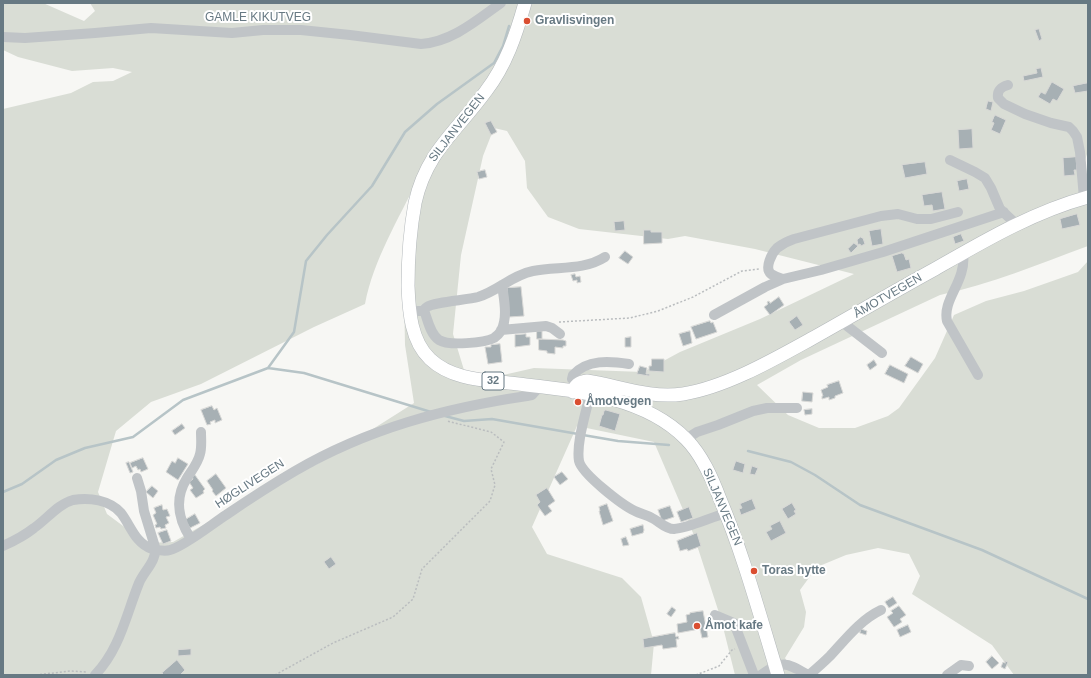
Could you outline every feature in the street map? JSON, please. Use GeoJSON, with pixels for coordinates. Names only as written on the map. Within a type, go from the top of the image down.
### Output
{"type":"FeatureCollection","features":[{"type":"Feature","properties":{"kind":"main road","name":"SILJANVEGEN"},"geometry":{"type":"LineString","coordinates":[[525,3],[513,44],[503,66],[486,92],[438,150],[423,176],[415,204],[411,233],[408,280],[416,311],[413,328],[419,345],[430,359],[442,368],[457,375],[478,380],[539,387],[576,388],[590,394],[622,402],[647,411],[668,423],[686,439],[705,466],[726,514],[749,578],[776,671]]}},
{"type":"Feature","properties":{"kind":"main road","name":"ÅMOTVEGEN"},"geometry":{"type":"LineString","coordinates":[[576,388],[587,382],[658,395],[691,392],[726,381],[760,366],[842,322],[987,238],[1052,209],[1086,198]]}},
{"type":"Feature","properties":{"kind":"street","name":"GAMLE KIKUTVEG"},"geometry":{"type":"LineString","coordinates":[[3,37],[25,38],[95,34],[151,28],[232,33],[264,30],[301,30],[421,44],[444,40],[457,33],[501,3]]}},
{"type":"Feature","properties":{"kind":"street"},"geometry":{"type":"LineString","coordinates":[[1008,85],[1000,89],[998,92],[998,98],[1004,104],[1038,119],[1065,126],[1073,130],[1077,136],[1086,198]]}},
{"type":"Feature","properties":{"kind":"street"},"geometry":{"type":"LineString","coordinates":[[950,160],[985,178],[1000,209],[1016,224]]}},
{"type":"Feature","properties":{"kind":"street"},"geometry":{"type":"LineString","coordinates":[[783,279],[772,274],[768,268],[772,256],[778,248],[794,239],[881,216],[898,214],[916,219],[931,218],[958,212]]}},
{"type":"Feature","properties":{"kind":"street"},"geometry":{"type":"LineString","coordinates":[[714,315],[765,287],[783,279],[821,270],[883,252],[1004,212]]}},
{"type":"Feature","properties":{"kind":"street"},"geometry":{"type":"LineString","coordinates":[[963,253],[962,273],[947,306],[946,314],[947,321],[978,375]]}},
{"type":"Feature","properties":{"kind":"street"},"geometry":{"type":"LineString","coordinates":[[416,311],[428,306],[487,294],[511,279],[526,272],[579,266],[605,257]]}},
{"type":"Feature","properties":{"kind":"street"},"geometry":{"type":"LineString","coordinates":[[416,311],[425,313],[433,333],[438,339],[445,343],[453,344],[490,340],[496,337],[501,330],[505,314],[502,285]]}},
{"type":"Feature","properties":{"kind":"street"},"geometry":{"type":"LineString","coordinates":[[842,322],[882,353]]}},
{"type":"Feature","properties":{"kind":"street"},"geometry":{"type":"LineString","coordinates":[[501,330],[546,326],[552,328],[560,334]]}},
{"type":"Feature","properties":{"kind":"street"},"geometry":{"type":"LineString","coordinates":[[576,388],[572,379],[573,375],[586,366],[594,363],[608,362],[629,364]]}},
{"type":"Feature","properties":{"kind":"street","name":"HØGLIVEGEN"},"geometry":{"type":"LineString","coordinates":[[155,550],[170,550],[191,539],[266,489],[325,455],[388,428],[459,408],[532,395],[539,387]]}},
{"type":"Feature","properties":{"kind":"street"},"geometry":{"type":"LineString","coordinates":[[590,394],[580,440],[579,455],[580,463],[588,475],[621,503],[635,511],[652,517],[664,526],[671,529],[726,514]]}},
{"type":"Feature","properties":{"kind":"street"},"geometry":{"type":"LineString","coordinates":[[686,439],[697,432],[753,411],[767,408],[797,408]]}},
{"type":"Feature","properties":{"kind":"street"},"geometry":{"type":"LineString","coordinates":[[191,539],[182,521],[179,496],[183,484],[195,466],[200,455],[201,432]]}},
{"type":"Feature","properties":{"kind":"street"},"geometry":{"type":"LineString","coordinates":[[95,675],[103,666],[117,642],[139,583],[152,562],[155,550],[144,511],[142,491],[137,478]]}},
{"type":"Feature","properties":{"kind":"street"},"geometry":{"type":"LineString","coordinates":[[3,546],[36,528],[64,505],[74,500],[83,499],[100,501],[116,508],[138,540],[155,550]]}},
{"type":"Feature","properties":{"kind":"street"},"geometry":{"type":"LineString","coordinates":[[761,675],[776,671],[782,663],[790,665],[808,675],[829,656],[850,633],[874,613],[881,610]]}},
{"type":"Feature","properties":{"kind":"street"},"geometry":{"type":"LineString","coordinates":[[714,615],[734,623],[754,675]]}},
{"type":"Feature","properties":{"kind":"street"},"geometry":{"type":"LineString","coordinates":[[947,675],[961,665],[969,666]]}},
{"type":"Feature","properties":{"kind":"path"},"geometry":{"type":"LineString","coordinates":[[546,326],[554,322],[630,318],[658,311],[693,297],[742,271],[768,268]]}},
{"type":"Feature","properties":{"kind":"path"},"geometry":{"type":"LineString","coordinates":[[275,675],[333,643],[393,617],[413,599],[422,569],[490,501],[495,485],[492,469],[504,442],[491,432],[428,416]]}},
{"type":"Feature","properties":{"kind":"path"},"geometry":{"type":"LineString","coordinates":[[696,675],[719,666],[732,650],[742,645]]}},
{"type":"Feature","properties":{"kind":"path"},"geometry":{"type":"LineString","coordinates":[[36,675],[70,671],[83,671],[95,675]]}},
{"type":"Feature","properties":{"kind":"shaded area"},"geometry":{"type":"Polygon","coordinates":[[[3,3],[43,3],[84,21],[95,11],[90,3],[1088,3],[1088,151],[1085,160],[1088,183],[1088,246],[1033,267],[978,285],[940,295],[801,360],[757,385],[788,415],[819,428],[855,428],[888,416],[899,408],[935,358],[954,315],[986,301],[1024,291],[1078,272],[1088,261],[1088,675],[1014,675],[992,645],[912,594],[920,576],[909,554],[878,548],[846,555],[817,567],[800,590],[806,612],[804,627],[785,658],[796,675],[735,675],[721,619],[693,533],[654,442],[577,426],[532,527],[547,554],[622,578],[641,597],[654,643],[651,675],[3,675],[3,109],[71,93],[93,82],[113,81],[132,72],[113,68],[72,71],[18,57],[3,50],[3,3]],[[494,128],[483,156],[461,255],[453,334],[468,383],[534,368],[643,372],[680,352],[760,319],[854,274],[755,249],[685,236],[668,239],[579,229],[548,217],[527,188],[525,161],[507,131],[494,128]],[[418,179],[380,256],[365,304],[314,327],[201,384],[151,402],[116,431],[98,492],[107,514],[146,543],[173,542],[302,469],[316,465],[414,403],[405,345],[404,294],[418,179]]]}},
{"type":"Feature","properties":{"kind":"building"},"geometry":{"type":"Polygon","coordinates":[[[1039,29],[1042,39],[1039,41],[1035,30],[1039,29]]]}},
{"type":"Feature","properties":{"kind":"building"},"geometry":{"type":"Polygon","coordinates":[[[1041,68],[1043,77],[1024,81],[1023,76],[1037,73],[1036,69],[1041,68]]]}},
{"type":"Feature","properties":{"kind":"building"},"geometry":{"type":"Polygon","coordinates":[[[1052,82],[1064,89],[1057,101],[1053,99],[1050,104],[1038,97],[1041,92],[1045,94],[1052,82]]]}},
{"type":"Feature","properties":{"kind":"building"},"geometry":{"type":"Polygon","coordinates":[[[1088,83],[1088,91],[1075,93],[1073,86],[1088,83]]]}},
{"type":"Feature","properties":{"kind":"building"},"geometry":{"type":"Polygon","coordinates":[[[988,101],[993,102],[991,111],[986,109],[988,101]]]}},
{"type":"Feature","properties":{"kind":"building"},"geometry":{"type":"Polygon","coordinates":[[[995,115],[1006,120],[1000,134],[991,130],[995,115]]]}},
{"type":"Feature","properties":{"kind":"building"},"geometry":{"type":"Polygon","coordinates":[[[491,121],[497,132],[491,135],[485,123],[491,121]]]}},
{"type":"Feature","properties":{"kind":"building"},"geometry":{"type":"Polygon","coordinates":[[[972,129],[973,148],[959,149],[958,130],[972,129]]]}},
{"type":"Feature","properties":{"kind":"building"},"geometry":{"type":"Polygon","coordinates":[[[1076,157],[1077,170],[1074,170],[1075,175],[1064,176],[1063,158],[1076,157]]]}},
{"type":"Feature","properties":{"kind":"building"},"geometry":{"type":"Polygon","coordinates":[[[925,162],[927,174],[905,178],[902,165],[925,162]]]}},
{"type":"Feature","properties":{"kind":"building"},"geometry":{"type":"Polygon","coordinates":[[[485,170],[487,177],[479,179],[477,172],[485,170]]]}},
{"type":"Feature","properties":{"kind":"building"},"geometry":{"type":"Polygon","coordinates":[[[967,179],[969,189],[959,191],[957,181],[967,179]]]}},
{"type":"Feature","properties":{"kind":"building"},"geometry":{"type":"Polygon","coordinates":[[[942,192],[945,209],[933,211],[932,205],[924,206],[922,195],[942,192]]]}},
{"type":"Feature","properties":{"kind":"building"},"geometry":{"type":"Polygon","coordinates":[[[1077,214],[1080,225],[1062,229],[1060,219],[1077,214]]]}},
{"type":"Feature","properties":{"kind":"building"},"geometry":{"type":"Polygon","coordinates":[[[624,221],[625,230],[615,231],[614,222],[624,221]]]}},
{"type":"Feature","properties":{"kind":"building"},"geometry":{"type":"Polygon","coordinates":[[[881,229],[883,244],[872,246],[869,231],[881,229]]]}},
{"type":"Feature","properties":{"kind":"building"},"geometry":{"type":"Polygon","coordinates":[[[644,230],[651,230],[651,232],[662,232],[662,243],[644,244],[644,230]]]}},
{"type":"Feature","properties":{"kind":"building"},"geometry":{"type":"Polygon","coordinates":[[[961,234],[964,241],[955,244],[953,237],[961,234]]]}},
{"type":"Feature","properties":{"kind":"building"},"geometry":{"type":"Polygon","coordinates":[[[861,237],[863,238],[865,244],[861,246],[860,244],[858,245],[857,240],[861,237]]]}},
{"type":"Feature","properties":{"kind":"building"},"geometry":{"type":"Polygon","coordinates":[[[854,243],[858,246],[851,253],[848,249],[854,243]]]}},
{"type":"Feature","properties":{"kind":"building"},"geometry":{"type":"Polygon","coordinates":[[[625,251],[633,257],[628,264],[619,258],[625,251]]]}},
{"type":"Feature","properties":{"kind":"building"},"geometry":{"type":"Polygon","coordinates":[[[902,253],[904,254],[906,260],[909,259],[911,268],[897,272],[892,256],[902,253]]]}},
{"type":"Feature","properties":{"kind":"building"},"geometry":{"type":"Polygon","coordinates":[[[575,274],[576,277],[580,276],[581,282],[577,283],[577,280],[573,281],[571,275],[575,274]]]}},
{"type":"Feature","properties":{"kind":"building"},"geometry":{"type":"Polygon","coordinates":[[[521,287],[524,316],[509,317],[507,288],[521,287]]]}},
{"type":"Feature","properties":{"kind":"building"},"geometry":{"type":"Polygon","coordinates":[[[779,297],[784,305],[770,315],[764,307],[768,304],[767,302],[769,301],[770,303],[779,297]]]}},
{"type":"Feature","properties":{"kind":"building"},"geometry":{"type":"Polygon","coordinates":[[[797,316],[803,325],[795,330],[789,322],[797,316]]]}},
{"type":"Feature","properties":{"kind":"building"},"geometry":{"type":"Polygon","coordinates":[[[710,321],[711,323],[713,322],[717,332],[696,339],[691,327],[710,321]]]}},
{"type":"Feature","properties":{"kind":"building"},"geometry":{"type":"Polygon","coordinates":[[[537,331],[542,331],[542,339],[537,339],[537,331]]]}},
{"type":"Feature","properties":{"kind":"building"},"geometry":{"type":"Polygon","coordinates":[[[690,331],[692,343],[683,346],[679,334],[690,331]]]}},
{"type":"Feature","properties":{"kind":"building"},"geometry":{"type":"Polygon","coordinates":[[[526,334],[526,337],[530,337],[530,345],[515,347],[515,335],[526,334]]]}},
{"type":"Feature","properties":{"kind":"building"},"geometry":{"type":"Polygon","coordinates":[[[631,337],[631,347],[625,347],[625,338],[631,337]]]}},
{"type":"Feature","properties":{"kind":"building"},"geometry":{"type":"Polygon","coordinates":[[[539,339],[563,340],[566,341],[566,346],[563,346],[563,348],[555,347],[555,354],[547,353],[547,351],[539,350],[539,339]]]}},
{"type":"Feature","properties":{"kind":"building"},"geometry":{"type":"Polygon","coordinates":[[[500,344],[502,362],[488,364],[485,347],[500,344]]]}},
{"type":"Feature","properties":{"kind":"building"},"geometry":{"type":"Polygon","coordinates":[[[911,357],[923,364],[918,373],[905,366],[911,357]]]}},
{"type":"Feature","properties":{"kind":"building"},"geometry":{"type":"Polygon","coordinates":[[[652,359],[664,359],[664,372],[649,371],[649,366],[651,366],[652,359]]]}},
{"type":"Feature","properties":{"kind":"building"},"geometry":{"type":"Polygon","coordinates":[[[874,360],[877,365],[870,370],[867,365],[874,360]]]}},
{"type":"Feature","properties":{"kind":"building"},"geometry":{"type":"Polygon","coordinates":[[[890,365],[908,374],[904,383],[885,374],[890,365]]]}},
{"type":"Feature","properties":{"kind":"building"},"geometry":{"type":"Polygon","coordinates":[[[640,366],[647,368],[646,374],[650,374],[649,376],[637,374],[640,366]]]}},
{"type":"Feature","properties":{"kind":"building"},"geometry":{"type":"Polygon","coordinates":[[[839,381],[843,393],[829,400],[829,397],[822,399],[823,396],[821,390],[828,387],[827,385],[839,381]]]}},
{"type":"Feature","properties":{"kind":"building"},"geometry":{"type":"Polygon","coordinates":[[[803,392],[813,393],[812,402],[802,401],[803,392]]]}},
{"type":"Feature","properties":{"kind":"building"},"geometry":{"type":"Polygon","coordinates":[[[212,406],[214,410],[217,408],[222,420],[215,423],[215,420],[210,422],[211,424],[207,425],[201,410],[212,406]]]}},
{"type":"Feature","properties":{"kind":"building"},"geometry":{"type":"Polygon","coordinates":[[[812,409],[812,414],[805,415],[804,410],[812,409]]]}},
{"type":"Feature","properties":{"kind":"building"},"geometry":{"type":"Polygon","coordinates":[[[606,410],[620,414],[615,431],[599,426],[602,415],[606,410]]]}},
{"type":"Feature","properties":{"kind":"building"},"geometry":{"type":"Polygon","coordinates":[[[182,424],[185,428],[175,435],[172,431],[182,424]]]}},
{"type":"Feature","properties":{"kind":"building"},"geometry":{"type":"Polygon","coordinates":[[[143,458],[148,469],[141,472],[136,466],[132,468],[130,463],[143,458]]]}},
{"type":"Feature","properties":{"kind":"building"},"geometry":{"type":"Polygon","coordinates":[[[178,458],[188,464],[178,480],[166,472],[172,461],[175,463],[178,458]]]}},
{"type":"Feature","properties":{"kind":"building"},"geometry":{"type":"Polygon","coordinates":[[[736,461],[745,464],[743,473],[733,470],[736,461]]]}},
{"type":"Feature","properties":{"kind":"building"},"geometry":{"type":"Polygon","coordinates":[[[129,462],[133,472],[130,473],[126,463],[129,462]]]}},
{"type":"Feature","properties":{"kind":"building"},"geometry":{"type":"Polygon","coordinates":[[[752,466],[758,468],[755,475],[750,474],[752,466]]]}},
{"type":"Feature","properties":{"kind":"building"},"geometry":{"type":"Polygon","coordinates":[[[562,472],[568,479],[560,485],[554,477],[562,472]]]}},
{"type":"Feature","properties":{"kind":"building"},"geometry":{"type":"Polygon","coordinates":[[[216,474],[226,488],[216,496],[207,481],[216,474]]]}},
{"type":"Feature","properties":{"kind":"building"},"geometry":{"type":"Polygon","coordinates":[[[195,475],[205,489],[203,491],[204,493],[196,498],[190,490],[193,488],[189,482],[195,475]]]}},
{"type":"Feature","properties":{"kind":"building"},"geometry":{"type":"Polygon","coordinates":[[[152,486],[158,491],[153,498],[146,492],[152,486]]]}},
{"type":"Feature","properties":{"kind":"building"},"geometry":{"type":"Polygon","coordinates":[[[547,488],[555,501],[548,506],[552,511],[545,516],[537,505],[540,502],[536,495],[547,488]]]}},
{"type":"Feature","properties":{"kind":"building"},"geometry":{"type":"Polygon","coordinates":[[[752,499],[756,509],[741,515],[739,509],[742,508],[740,504],[752,499]]]}},
{"type":"Feature","properties":{"kind":"building"},"geometry":{"type":"Polygon","coordinates":[[[792,503],[796,510],[794,511],[796,514],[788,519],[782,509],[792,503]]]}},
{"type":"Feature","properties":{"kind":"building"},"geometry":{"type":"Polygon","coordinates":[[[607,504],[613,521],[603,525],[599,507],[607,504]]]}},
{"type":"Feature","properties":{"kind":"building"},"geometry":{"type":"Polygon","coordinates":[[[162,505],[163,510],[167,509],[170,516],[166,517],[169,523],[165,525],[166,528],[161,529],[160,527],[156,528],[155,525],[157,524],[153,515],[156,513],[154,508],[162,505]]]}},
{"type":"Feature","properties":{"kind":"building"},"geometry":{"type":"Polygon","coordinates":[[[670,506],[674,517],[662,521],[658,510],[670,506]]]}},
{"type":"Feature","properties":{"kind":"building"},"geometry":{"type":"Polygon","coordinates":[[[689,507],[693,518],[681,522],[677,512],[689,507]]]}},
{"type":"Feature","properties":{"kind":"building"},"geometry":{"type":"Polygon","coordinates":[[[195,514],[200,523],[190,528],[185,520],[195,514]]]}},
{"type":"Feature","properties":{"kind":"building"},"geometry":{"type":"Polygon","coordinates":[[[780,521],[786,533],[771,541],[766,532],[772,529],[770,526],[780,521]]]}},
{"type":"Feature","properties":{"kind":"building"},"geometry":{"type":"Polygon","coordinates":[[[643,525],[643,533],[632,536],[630,529],[643,525]]]}},
{"type":"Feature","properties":{"kind":"building"},"geometry":{"type":"Polygon","coordinates":[[[167,530],[171,541],[163,544],[158,533],[167,530]]]}},
{"type":"Feature","properties":{"kind":"building"},"geometry":{"type":"Polygon","coordinates":[[[697,533],[701,546],[688,551],[687,549],[680,551],[677,541],[697,533]]]}},
{"type":"Feature","properties":{"kind":"building"},"geometry":{"type":"Polygon","coordinates":[[[626,537],[629,545],[623,546],[621,539],[626,537]]]}},
{"type":"Feature","properties":{"kind":"building"},"geometry":{"type":"Polygon","coordinates":[[[331,557],[336,564],[329,569],[324,562],[331,557]]]}},
{"type":"Feature","properties":{"kind":"building"},"geometry":{"type":"Polygon","coordinates":[[[893,597],[897,603],[889,608],[885,602],[893,597]]]}},
{"type":"Feature","properties":{"kind":"building"},"geometry":{"type":"Polygon","coordinates":[[[899,606],[906,615],[900,619],[902,622],[894,627],[887,617],[893,613],[891,611],[899,606]]]}},
{"type":"Feature","properties":{"kind":"building"},"geometry":{"type":"Polygon","coordinates":[[[672,607],[676,610],[671,617],[667,614],[672,607]]]}},
{"type":"Feature","properties":{"kind":"building"},"geometry":{"type":"Polygon","coordinates":[[[703,611],[708,637],[702,638],[700,629],[678,633],[677,624],[687,622],[686,615],[703,611]]]}},
{"type":"Feature","properties":{"kind":"building"},"geometry":{"type":"Polygon","coordinates":[[[908,625],[911,632],[900,637],[897,630],[908,625]]]}},
{"type":"Feature","properties":{"kind":"building"},"geometry":{"type":"Polygon","coordinates":[[[861,629],[867,631],[866,635],[860,633],[861,629]]]}},
{"type":"Feature","properties":{"kind":"building"},"geometry":{"type":"Polygon","coordinates":[[[675,633],[676,637],[678,636],[679,639],[676,639],[677,647],[663,649],[662,645],[644,648],[643,639],[675,633]]]}},
{"type":"Feature","properties":{"kind":"building"},"geometry":{"type":"Polygon","coordinates":[[[191,649],[191,655],[178,656],[178,650],[191,649]]]}},
{"type":"Feature","properties":{"kind":"building"},"geometry":{"type":"Polygon","coordinates":[[[992,656],[999,663],[992,669],[986,662],[992,656]]]}},
{"type":"Feature","properties":{"kind":"building"},"geometry":{"type":"Polygon","coordinates":[[[177,660],[185,670],[180,675],[164,675],[162,673],[177,660]]]}},
{"type":"Feature","properties":{"kind":"building"},"geometry":{"type":"Polygon","coordinates":[[[1005,661],[1008,662],[1005,669],[1001,667],[1005,661]]]}},
{"type":"Feature","properties":{"kind":"waterway"},"geometry":{"type":"LineString","coordinates":[[431,412],[304,373],[268,368],[294,332],[306,261],[327,235],[372,186],[405,132],[437,104],[494,63],[503,46],[509,26]]}},
{"type":"Feature","properties":{"kind":"waterway"},"geometry":{"type":"LineString","coordinates":[[3,492],[22,484],[56,460],[85,448],[133,437],[183,400],[268,368]]}},
{"type":"Feature","properties":{"kind":"waterway"},"geometry":{"type":"LineString","coordinates":[[445,416],[464,421],[492,419],[578,434]]}},
{"type":"Feature","properties":{"kind":"waterway"},"geometry":{"type":"LineString","coordinates":[[583,435],[618,441],[669,445]]}},
{"type":"Feature","properties":{"kind":"waterway"},"geometry":{"type":"LineString","coordinates":[[748,451],[791,462],[815,475],[860,505],[982,550],[1088,599]]}},
{"type":"Feature","properties":{"kind":"place","name":"Gravlisvingen"},"geometry":{"type":"Point","coordinates":[527,21]}},
{"type":"Feature","properties":{"kind":"place","name":"Åmotvegen"},"geometry":{"type":"Point","coordinates":[578,402]}},
{"type":"Feature","properties":{"kind":"place","name":"Toras hytte"},"geometry":{"type":"Point","coordinates":[754,571]}},
{"type":"Feature","properties":{"kind":"place","name":"Åmot kafe"},"geometry":{"type":"Point","coordinates":[697,626]}}]}
